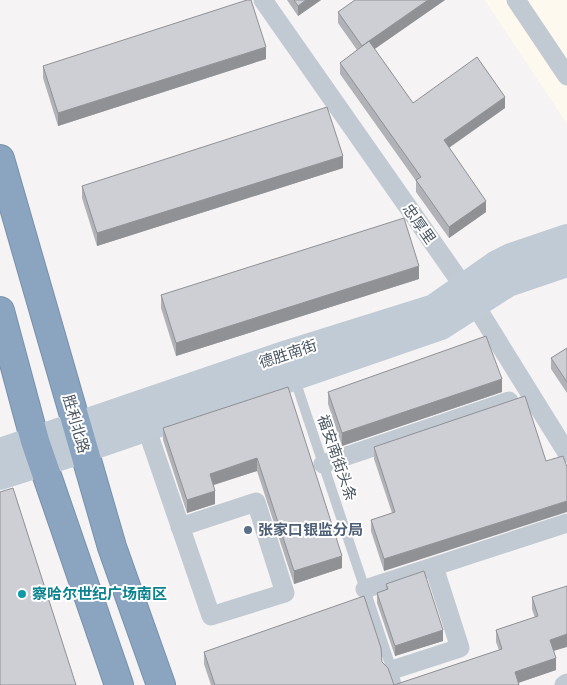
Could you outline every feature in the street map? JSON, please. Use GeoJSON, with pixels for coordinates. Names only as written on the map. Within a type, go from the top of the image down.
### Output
{"type":"FeatureCollection","features":[{"type":"Feature","properties":{"kind":"highway","name":"胜利北路"},"geometry":{"type":"LineString","coordinates":[[0,159],[112,547],[162,685]]}},
{"type":"Feature","properties":{"kind":"highway"},"geometry":{"type":"LineString","coordinates":[[0,311],[6,350],[119,685]]}},
{"type":"Feature","properties":{"kind":"main road","name":"德胜南街"},"geometry":{"type":"LineString","coordinates":[[0,476],[39,451],[290,365],[441,326],[497,264],[511,257],[567,238]]}},
{"type":"Feature","properties":{"kind":"main road","name":"德胜南街"},"geometry":{"type":"LineString","coordinates":[[470,296],[567,263]]}},
{"type":"Feature","properties":{"kind":"main road","name":"德胜南街"},"geometry":{"type":"LineString","coordinates":[[0,452],[39,451]]}},
{"type":"Feature","properties":{"kind":"street","name":"忠厚里"},"geometry":{"type":"LineString","coordinates":[[263,0],[470,296],[567,453]]}},
{"type":"Feature","properties":{"kind":"street"},"geometry":{"type":"LineString","coordinates":[[516,0],[567,76]]}},
{"type":"Feature","properties":{"kind":"street"},"geometry":{"type":"LineString","coordinates":[[323,464],[509,401]]}},
{"type":"Feature","properties":{"kind":"street"},"geometry":{"type":"LineString","coordinates":[[142,416],[180,527],[211,616],[285,593],[256,502],[180,527]]}},
{"type":"Feature","properties":{"kind":"street"},"geometry":{"type":"LineString","coordinates":[[365,589],[567,523]]}},
{"type":"Feature","properties":{"kind":"street"},"geometry":{"type":"LineString","coordinates":[[395,677],[460,648],[434,567]]}},
{"type":"Feature","properties":{"kind":"lane","name":"福安南街头条"},"geometry":{"type":"LineString","coordinates":[[290,365],[395,677]]}},
{"type":"Feature","properties":{"kind":"shaded area"},"geometry":{"type":"Polygon","coordinates":[[[485,0],[567,0],[567,124],[486,2],[485,0]]]}},
{"type":"Feature","properties":{"kind":"building"},"geometry":{"type":"Polygon","coordinates":[[[251,0],[266,47],[58,113],[43,66],[251,0]]]}},
{"type":"Feature","properties":{"kind":"building"},"geometry":{"type":"Polygon","coordinates":[[[294,0],[306,0],[298,6],[294,0]]]}},
{"type":"Feature","properties":{"kind":"building"},"geometry":{"type":"Polygon","coordinates":[[[355,0],[428,0],[362,46],[338,12],[355,0]]]}},
{"type":"Feature","properties":{"kind":"building"},"geometry":{"type":"Polygon","coordinates":[[[369,41],[413,103],[477,57],[505,97],[444,140],[486,201],[449,227],[416,180],[421,177],[340,63],[369,41]]]}},
{"type":"Feature","properties":{"kind":"building"},"geometry":{"type":"Polygon","coordinates":[[[327,107],[343,156],[97,233],[82,186],[327,107]]]}},
{"type":"Feature","properties":{"kind":"building"},"geometry":{"type":"Polygon","coordinates":[[[404,218],[419,266],[176,343],[161,295],[404,218]]]}},
{"type":"Feature","properties":{"kind":"building"},"geometry":{"type":"Polygon","coordinates":[[[486,336],[502,379],[342,433],[328,392],[486,336]]]}},
{"type":"Feature","properties":{"kind":"building"},"geometry":{"type":"Polygon","coordinates":[[[567,348],[567,382],[551,358],[567,348]]]}},
{"type":"Feature","properties":{"kind":"building"},"geometry":{"type":"Polygon","coordinates":[[[288,387],[342,556],[294,571],[257,458],[210,474],[215,491],[187,500],[163,428],[288,387]]]}},
{"type":"Feature","properties":{"kind":"building"},"geometry":{"type":"Polygon","coordinates":[[[525,396],[546,461],[563,456],[567,467],[567,501],[384,559],[371,520],[395,512],[374,447],[525,396]]]}},
{"type":"Feature","properties":{"kind":"building","name":"察哈尔世纪广场南区"},"geometry":{"type":"Polygon","coordinates":[[[13,488],[76,685],[0,685],[0,492],[13,488]]]}},
{"type":"Feature","properties":{"kind":"building"},"geometry":{"type":"Polygon","coordinates":[[[424,571],[443,630],[395,646],[377,593],[388,589],[386,584],[424,571]]]}},
{"type":"Feature","properties":{"kind":"building"},"geometry":{"type":"Polygon","coordinates":[[[567,586],[567,634],[550,640],[556,658],[515,672],[519,685],[394,685],[502,649],[496,630],[538,616],[532,597],[567,586]]]}},
{"type":"Feature","properties":{"kind":"building"},"geometry":{"type":"Polygon","coordinates":[[[364,596],[381,648],[382,662],[388,668],[394,685],[215,685],[204,652],[364,596]]]}},
{"type":"Feature","properties":{"kind":"place","name":"张家口银监分局"},"geometry":{"type":"Point","coordinates":[248,530]}},
{"type":"Feature","properties":{"kind":"place","name":"察哈尔世纪广场南区"},"geometry":{"type":"Point","coordinates":[22,594]}}]}
